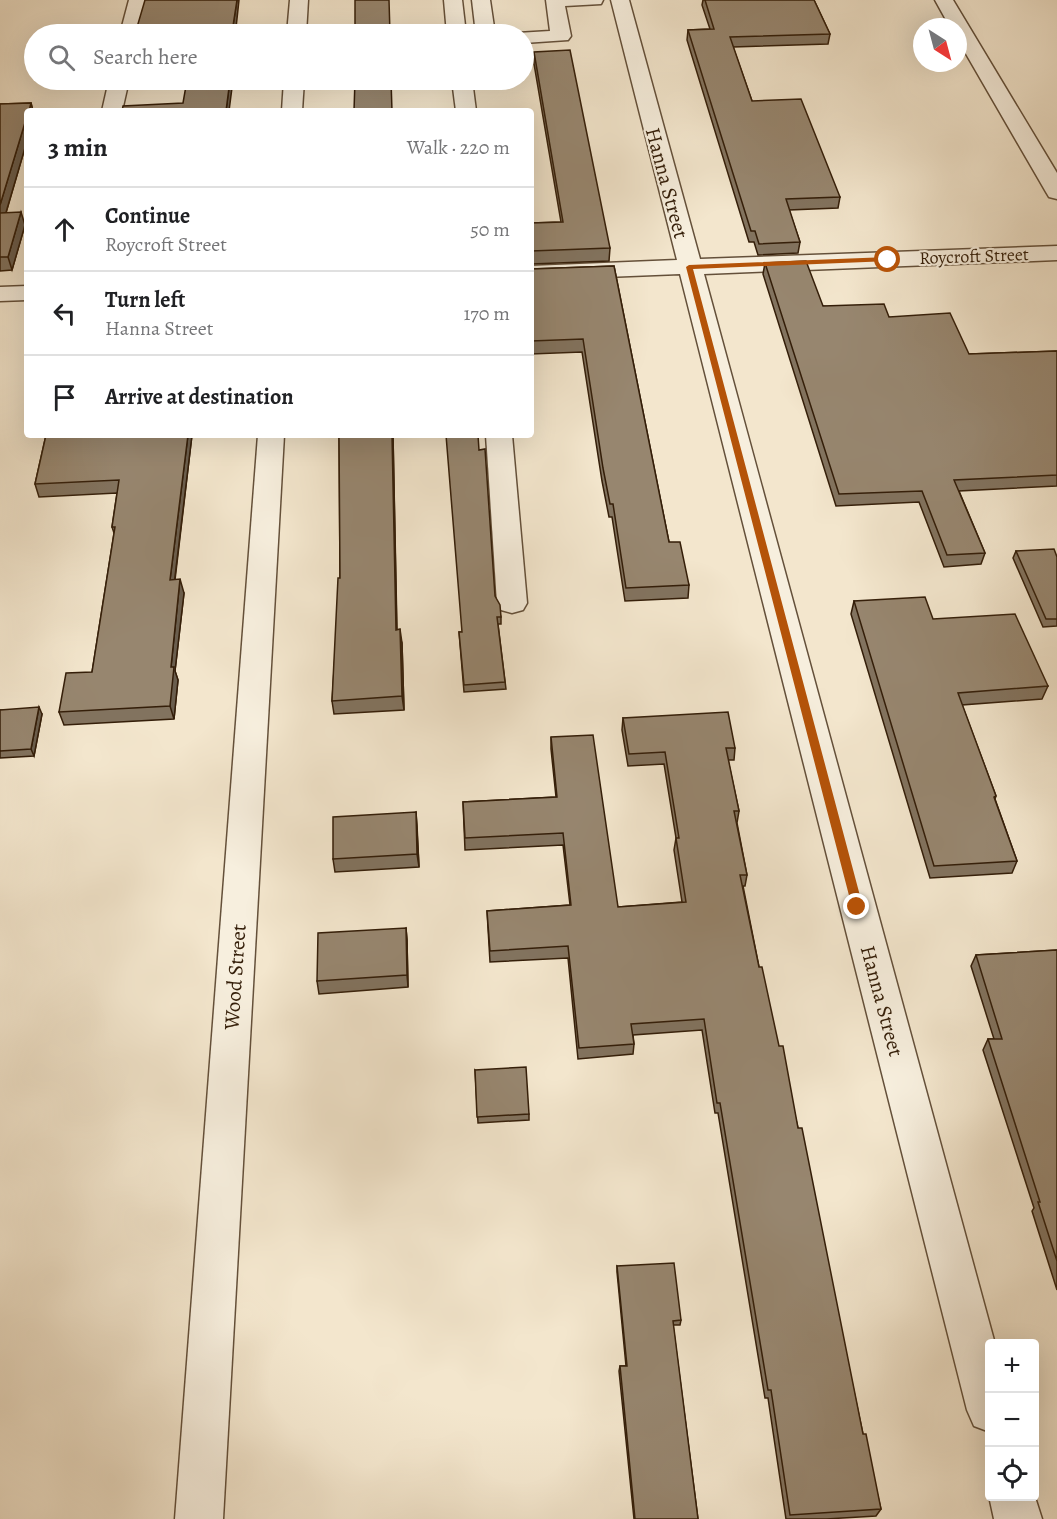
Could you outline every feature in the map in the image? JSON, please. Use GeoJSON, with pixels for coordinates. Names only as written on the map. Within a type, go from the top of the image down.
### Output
{"type":"FeatureCollection","features":[{"type":"Feature","properties":{"kind":"street"},"geometry":{"type":"LineString","coordinates":[[132,24],[138,0]]}},
{"type":"Feature","properties":{"kind":"street"},"geometry":{"type":"LineString","coordinates":[[298,24],[299,0]]}},
{"type":"Feature","properties":{"kind":"street"},"geometry":{"type":"LineString","coordinates":[[453,0],[456,24]]}},
{"type":"Feature","properties":{"kind":"street"},"geometry":{"type":"LineString","coordinates":[[482,0],[485,24]]}},
{"type":"Feature","properties":{"kind":"street"},"geometry":{"type":"LineString","coordinates":[[534,37],[561,36],[556,1],[594,0]]}},
{"type":"Feature","properties":{"kind":"street","name":"Hanna Street"},"geometry":{"type":"LineString","coordinates":[[620,0],[986,1393]]}},
{"type":"Feature","properties":{"kind":"street"},"geometry":{"type":"LineString","coordinates":[[944,0],[1057,192]]}},
{"type":"Feature","properties":{"kind":"street"},"geometry":{"type":"LineString","coordinates":[[113,108],[117,90]]}},
{"type":"Feature","properties":{"kind":"street"},"geometry":{"type":"LineString","coordinates":[[292,108],[293,90]]}},
{"type":"Feature","properties":{"kind":"street"},"geometry":{"type":"LineString","coordinates":[[463,90],[466,108]]}},
{"type":"Feature","properties":{"kind":"street","name":"Roycroft Street"},"geometry":{"type":"LineString","coordinates":[[534,273],[1057,253]]}},
{"type":"Feature","properties":{"kind":"street"},"geometry":{"type":"LineString","coordinates":[[0,294],[24,293]]}},
{"type":"Feature","properties":{"kind":"street","name":"Wood Street"},"geometry":{"type":"LineString","coordinates":[[199,1519],[271,438]]}},
{"type":"Feature","properties":{"kind":"street"},"geometry":{"type":"LineString","coordinates":[[499,438],[512,603]]}},
{"type":"Feature","properties":{"kind":"street"},"geometry":{"type":"LineString","coordinates":[[1013,1501],[1018,1519]]}},
{"type":"Feature","properties":{"kind":"building"},"geometry":{"type":"Polygon","coordinates":[[[145,0],[237,0],[233,24],[138,24],[145,0]]]}},
{"type":"Feature","properties":{"kind":"building"},"geometry":{"type":"Polygon","coordinates":[[[355,0],[389,0],[390,24],[355,24],[355,0]]]}},
{"type":"Feature","properties":{"kind":"building"},"geometry":{"type":"Polygon","coordinates":[[[705,0],[814,0],[830,34],[730,37],[752,101],[801,99],[840,197],[786,199],[800,242],[759,244],[755,231],[751,231],[688,30],[714,29],[705,0]]]}},
{"type":"Feature","properties":{"kind":"building"},"geometry":{"type":"Polygon","coordinates":[[[570,50],[610,248],[534,251],[534,223],[563,222],[534,52],[570,50]]]}},
{"type":"Feature","properties":{"kind":"building"},"geometry":{"type":"Polygon","coordinates":[[[185,90],[229,90],[226,108],[123,108],[123,106],[183,103],[185,90]]]}},
{"type":"Feature","properties":{"kind":"building"},"geometry":{"type":"Polygon","coordinates":[[[355,90],[391,90],[392,108],[354,108],[355,90]]]}},
{"type":"Feature","properties":{"kind":"building"},"geometry":{"type":"Polygon","coordinates":[[[31,103],[30,108],[24,108],[24,126],[0,205],[0,104],[31,103]]]}},
{"type":"Feature","properties":{"kind":"building"},"geometry":{"type":"Polygon","coordinates":[[[21,212],[8,257],[0,257],[0,213],[21,212]]]}},
{"type":"Feature","properties":{"kind":"building"},"geometry":{"type":"Polygon","coordinates":[[[806,261],[823,306],[884,304],[889,317],[950,313],[969,354],[1057,351],[1057,475],[954,480],[985,553],[947,555],[922,491],[839,494],[765,263],[806,261]]]}},
{"type":"Feature","properties":{"kind":"building"},"geometry":{"type":"Polygon","coordinates":[[[614,266],[669,542],[680,542],[689,585],[626,588],[613,504],[610,504],[603,468],[583,339],[534,341],[534,269],[614,266]]]}},
{"type":"Feature","properties":{"kind":"building"},"geometry":{"type":"Polygon","coordinates":[[[45,438],[188,438],[170,580],[180,579],[171,667],[174,667],[170,706],[59,712],[66,673],[92,672],[115,527],[112,527],[119,480],[35,484],[45,438]]]}},
{"type":"Feature","properties":{"kind":"building"},"geometry":{"type":"Polygon","coordinates":[[[339,438],[392,438],[396,630],[400,629],[402,696],[332,701],[338,578],[340,578],[339,438]]]}},
{"type":"Feature","properties":{"kind":"building"},"geometry":{"type":"Polygon","coordinates":[[[446,438],[478,438],[479,450],[485,449],[495,596],[500,605],[501,617],[497,617],[505,682],[464,685],[459,632],[462,632],[446,438]]]}},
{"type":"Feature","properties":{"kind":"building"},"geometry":{"type":"Polygon","coordinates":[[[1054,549],[1057,557],[1057,619],[1046,619],[1016,551],[1054,549]]]}},
{"type":"Feature","properties":{"kind":"building"},"geometry":{"type":"Polygon","coordinates":[[[925,597],[933,619],[1015,614],[1048,686],[958,693],[1017,861],[934,866],[854,601],[925,597]]]}},
{"type":"Feature","properties":{"kind":"building"},"geometry":{"type":"Polygon","coordinates":[[[39,707],[31,749],[0,751],[0,710],[39,707]]]}},
{"type":"Feature","properties":{"kind":"building"},"geometry":{"type":"Polygon","coordinates":[[[728,712],[735,748],[726,748],[739,811],[734,811],[747,875],[740,875],[759,967],[762,967],[779,1046],[783,1046],[798,1128],[802,1128],[863,1434],[866,1434],[881,1509],[790,1515],[771,1390],[768,1390],[704,1019],[631,1024],[634,1044],[579,1048],[568,946],[490,951],[487,911],[571,905],[563,833],[465,838],[463,802],[557,797],[551,737],[593,735],[618,907],[686,902],[676,838],[679,838],[665,752],[629,754],[623,718],[728,712]]]}},
{"type":"Feature","properties":{"kind":"building"},"geometry":{"type":"Polygon","coordinates":[[[416,812],[417,854],[333,859],[333,817],[416,812]]]}},
{"type":"Feature","properties":{"kind":"building"},"geometry":{"type":"Polygon","coordinates":[[[406,928],[407,975],[317,981],[318,933],[406,928]]]}},
{"type":"Feature","properties":{"kind":"building"},"geometry":{"type":"Polygon","coordinates":[[[1057,950],[1057,1261],[988,1039],[1002,1039],[976,955],[1057,950]]]}},
{"type":"Feature","properties":{"kind":"building"},"geometry":{"type":"Polygon","coordinates":[[[526,1067],[529,1114],[477,1117],[475,1070],[526,1067]]]}},
{"type":"Feature","properties":{"kind":"building"},"geometry":{"type":"Polygon","coordinates":[[[674,1263],[681,1320],[673,1321],[698,1519],[635,1519],[620,1366],[627,1366],[617,1266],[674,1263]]]}},
{"type":"Feature","properties":{"kind":"route"},"geometry":{"type":"LineString","coordinates":[[857,907],[689,267],[888,260]]}}]}
